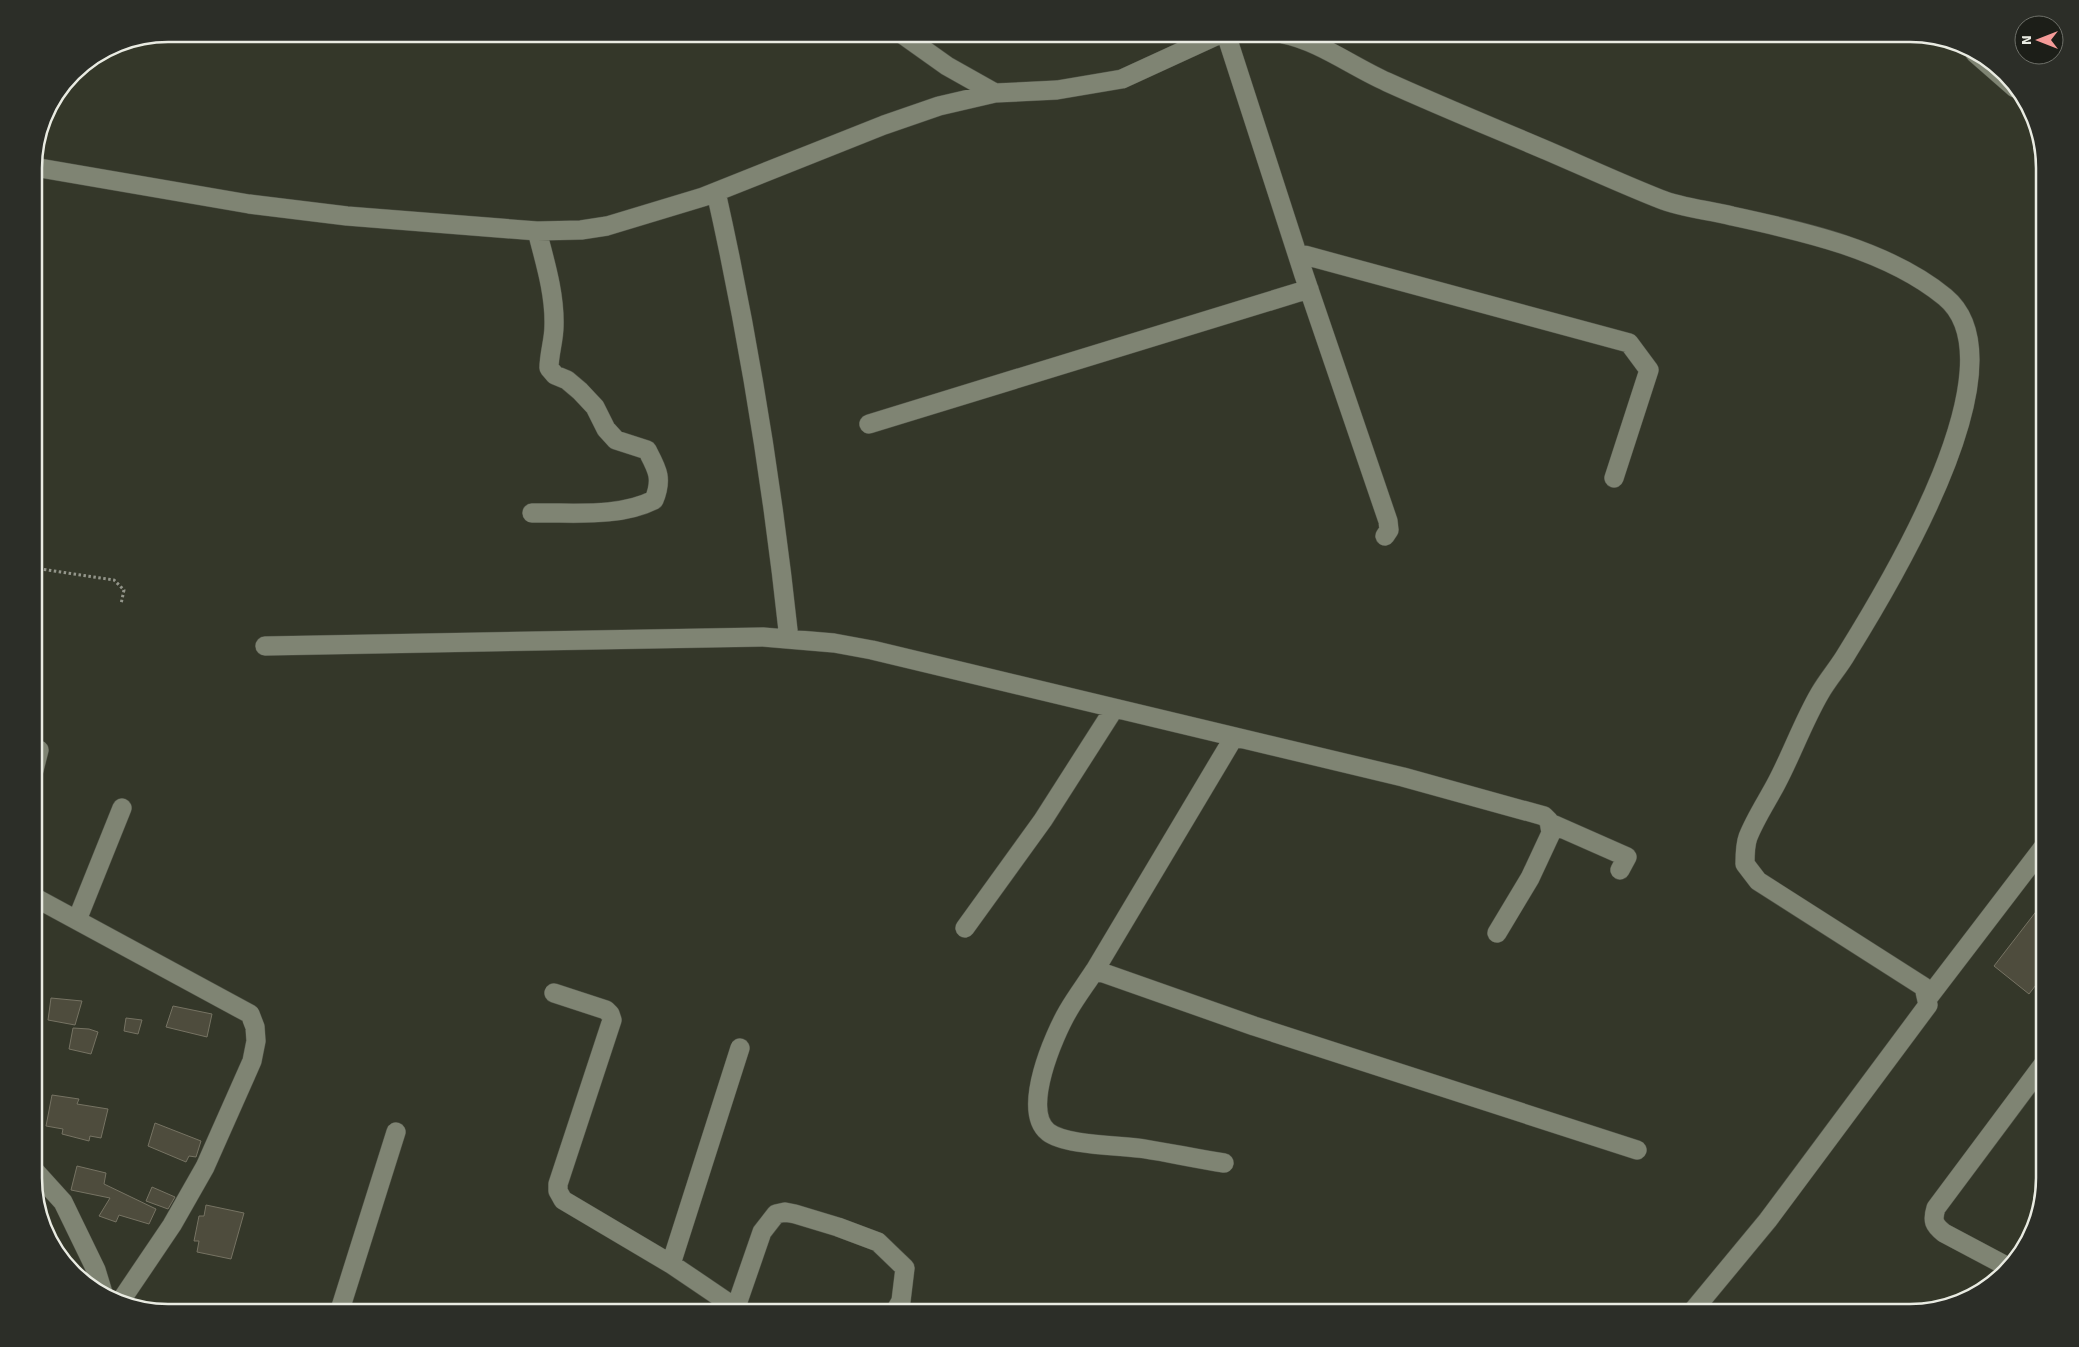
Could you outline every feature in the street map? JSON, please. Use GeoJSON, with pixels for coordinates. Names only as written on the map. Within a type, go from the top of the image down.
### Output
{"type":"FeatureCollection","features":[{"type":"Feature","properties":{"kind":"street"},"geometry":{"type":"LineString","coordinates":[[43,170],[249,204],[348,216],[556,232],[607,226],[716,192],[884,125],[939,106],[995,93],[1057,90],[1122,79],[1202,42]]}},
{"type":"Feature","properties":{"kind":"street"},"geometry":{"type":"LineString","coordinates":[[1229,42],[1297,253],[1388,521],[1389,530],[1385,536]]}},
{"type":"Feature","properties":{"kind":"street"},"geometry":{"type":"LineString","coordinates":[[1306,42],[1383,81],[1663,200],[1758,222],[1843,245],[1891,264],[1944,296],[1959,313],[1966,329],[1969,364],[1960,420],[1949,457],[1928,507],[1900,562],[1845,657],[1821,691],[1799,732],[1778,780],[1746,839],[1745,864],[1758,881],[1924,987],[1928,998],[1928,1005],[1922,1016],[1768,1220],[1698,1304]]}},
{"type":"Feature","properties":{"kind":"street"},"geometry":{"type":"LineString","coordinates":[[914,43],[947,66],[995,93]]}},
{"type":"Feature","properties":{"kind":"street"},"geometry":{"type":"LineString","coordinates":[[716,192],[731,258],[765,452],[790,639]]}},
{"type":"Feature","properties":{"kind":"street"},"geometry":{"type":"LineString","coordinates":[[532,513],[625,511],[642,506],[654,500],[658,490],[659,474],[647,450],[616,440],[606,429],[595,407],[580,391],[567,380],[555,375],[549,368],[549,355],[554,327],[552,300],[537,231]]}},
{"type":"Feature","properties":{"kind":"street"},"geometry":{"type":"LineString","coordinates":[[1297,253],[1629,343],[1649,370],[1614,478]]}},
{"type":"Feature","properties":{"kind":"street"},"geometry":{"type":"LineString","coordinates":[[869,424],[1309,289]]}},
{"type":"Feature","properties":{"kind":"street"},"geometry":{"type":"LineString","coordinates":[[265,646],[763,637],[872,650],[1432,784],[1535,813],[1544,816],[1550,823],[1627,857],[1620,870]]}},
{"type":"Feature","properties":{"kind":"street"},"geometry":{"type":"LineString","coordinates":[[965,928],[1043,820],[1114,708]]}},
{"type":"Feature","properties":{"kind":"street"},"geometry":{"type":"LineString","coordinates":[[1224,1163],[1144,1148],[1075,1141],[1050,1134],[1044,1128],[1037,1107],[1050,1048],[1068,1011],[1096,970],[1234,736]]}},
{"type":"Feature","properties":{"kind":"street"},"geometry":{"type":"LineString","coordinates":[[77,920],[122,808]]}},
{"type":"Feature","properties":{"kind":"street"},"geometry":{"type":"LineString","coordinates":[[1496,933],[1530,878],[1551,833],[1550,823]]}},
{"type":"Feature","properties":{"kind":"street"},"geometry":{"type":"LineString","coordinates":[[1928,998],[2036,857]]}},
{"type":"Feature","properties":{"kind":"street"},"geometry":{"type":"LineString","coordinates":[[43,902],[250,1014],[255,1027],[256,1041],[252,1061],[205,1168],[172,1225],[124,1296]]}},
{"type":"Feature","properties":{"kind":"street"},"geometry":{"type":"LineString","coordinates":[[1096,970],[1254,1026],[1637,1150]]}},
{"type":"Feature","properties":{"kind":"street"},"geometry":{"type":"LineString","coordinates":[[554,993],[606,1010],[612,1020],[558,1184],[558,1191],[562,1200],[671,1264],[725,1304]]}},
{"type":"Feature","properties":{"kind":"street"},"geometry":{"type":"LineString","coordinates":[[671,1264],[740,1048]]}},
{"type":"Feature","properties":{"kind":"street"},"geometry":{"type":"LineString","coordinates":[[2003,1264],[1944,1233],[1936,1226],[1933,1219],[1936,1208],[2036,1074]]}},
{"type":"Feature","properties":{"kind":"street"},"geometry":{"type":"LineString","coordinates":[[342,1304],[396,1132]]}},
{"type":"Feature","properties":{"kind":"street"},"geometry":{"type":"LineString","coordinates":[[43,1180],[63,1202],[96,1270],[100,1284]]}},
{"type":"Feature","properties":{"kind":"street"},"geometry":{"type":"LineString","coordinates":[[737,1304],[762,1232],[776,1214],[785,1212],[838,1226],[878,1242],[905,1268],[899,1304]]}},
{"type":"Feature","properties":{"kind":"path"},"geometry":{"type":"LineString","coordinates":[[43,569],[114,580],[124,590],[121,604]]}},
{"type":"Feature","properties":{"kind":"building"},"geometry":{"type":"Polygon","coordinates":[[[2036,912],[2036,985],[2029,994],[1994,966],[2036,912]]]}},
{"type":"Feature","properties":{"kind":"building"},"geometry":{"type":"Polygon","coordinates":[[[51,998],[82,1001],[75,1025],[48,1020],[51,998]]]}},
{"type":"Feature","properties":{"kind":"building"},"geometry":{"type":"Polygon","coordinates":[[[173,1006],[212,1014],[207,1037],[166,1027],[173,1006]]]}},
{"type":"Feature","properties":{"kind":"building"},"geometry":{"type":"Polygon","coordinates":[[[126,1018],[142,1020],[138,1034],[124,1031],[126,1018]]]}},
{"type":"Feature","properties":{"kind":"building"},"geometry":{"type":"Polygon","coordinates":[[[73,1028],[89,1029],[98,1032],[91,1054],[69,1049],[73,1028]]]}},
{"type":"Feature","properties":{"kind":"building"},"geometry":{"type":"Polygon","coordinates":[[[52,1095],[79,1099],[77,1104],[108,1109],[101,1138],[90,1136],[89,1141],[62,1134],[63,1129],[46,1126],[52,1095]]]}},
{"type":"Feature","properties":{"kind":"building"},"geometry":{"type":"Polygon","coordinates":[[[155,1123],[201,1141],[196,1157],[189,1156],[186,1162],[148,1146],[155,1123]]]}},
{"type":"Feature","properties":{"kind":"building"},"geometry":{"type":"Polygon","coordinates":[[[77,1166],[106,1173],[104,1184],[156,1209],[149,1224],[119,1215],[116,1222],[99,1216],[110,1198],[71,1190],[77,1166]]]}},
{"type":"Feature","properties":{"kind":"building"},"geometry":{"type":"Polygon","coordinates":[[[152,1187],[175,1197],[168,1209],[146,1201],[152,1187]]]}},
{"type":"Feature","properties":{"kind":"building"},"geometry":{"type":"Polygon","coordinates":[[[206,1205],[244,1213],[231,1259],[197,1252],[199,1241],[194,1241],[199,1216],[204,1216],[206,1205]]]}}]}
